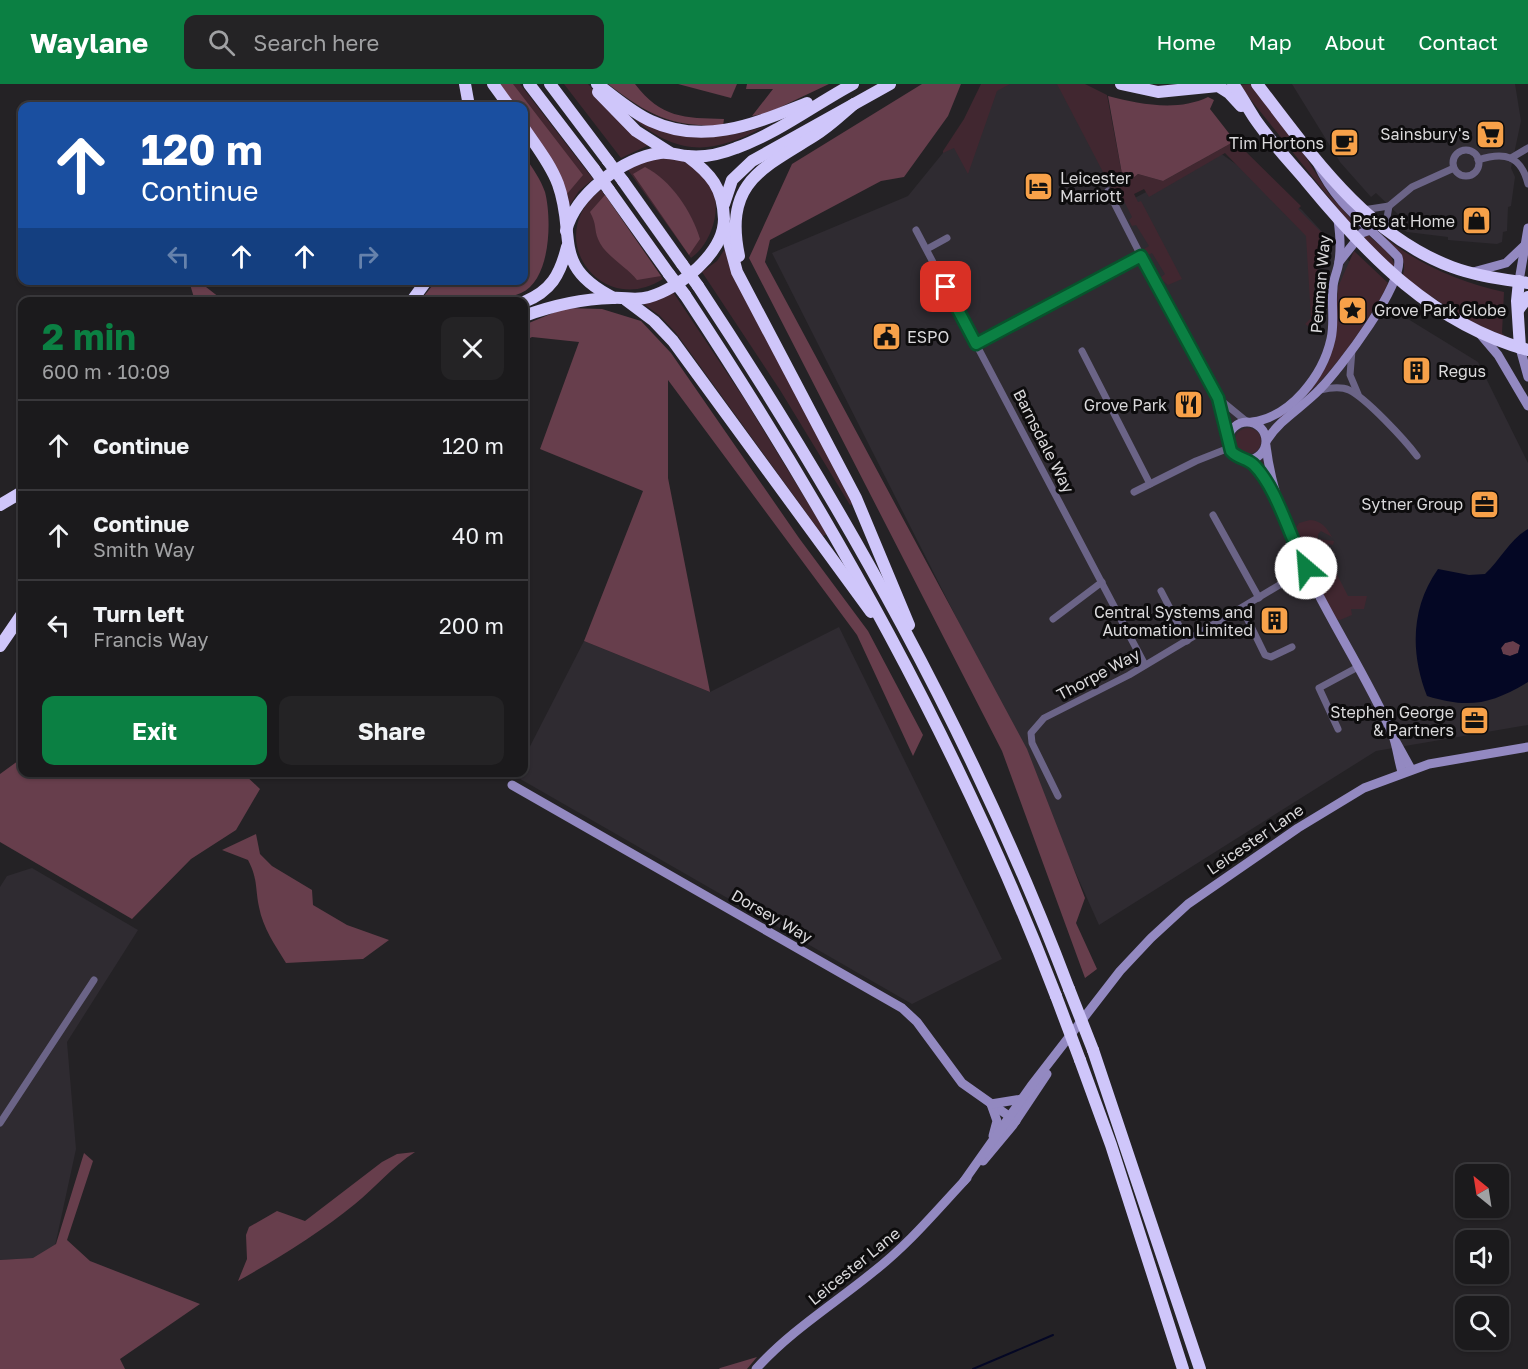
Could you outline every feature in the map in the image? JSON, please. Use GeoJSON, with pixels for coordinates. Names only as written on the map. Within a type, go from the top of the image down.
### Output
{"type":"FeatureCollection","features":[{"type":"Feature","properties":{"kind":"highway"},"geometry":{"type":"LineString","coordinates":[[465,84],[468,102]]}},
{"type":"Feature","properties":{"kind":"highway"},"geometry":{"type":"LineString","coordinates":[[493,84],[506,102]]}},
{"type":"Feature","properties":{"kind":"highway"},"geometry":{"type":"LineString","coordinates":[[529,84],[685,295],[809,490],[877,610],[984,827],[1056,996],[1111,1145],[1183,1369]]}},
{"type":"Feature","properties":{"kind":"highway"},"geometry":{"type":"LineString","coordinates":[[550,84],[698,286],[824,485],[929,676],[1004,831],[1093,1050],[1200,1369]]}},
{"type":"Feature","properties":{"kind":"highway"},"geometry":{"type":"LineString","coordinates":[[592,84],[636,131],[670,152],[686,156],[712,155],[739,147],[853,84]]}},
{"type":"Feature","properties":{"kind":"highway"},"geometry":{"type":"LineString","coordinates":[[597,84],[652,122],[702,133],[747,126],[839,91]]}},
{"type":"Feature","properties":{"kind":"highway"},"geometry":{"type":"LineString","coordinates":[[723,208],[729,186],[746,166],[890,84]]}},
{"type":"Feature","properties":{"kind":"highway"},"geometry":{"type":"LineString","coordinates":[[1120,84],[1158,92],[1212,85],[1222,88],[1254,119],[1356,240],[1396,279],[1440,310],[1478,332],[1524,349],[1518,310],[1523,282],[1470,273],[1423,255],[1385,230],[1314,158],[1257,84]]}},
{"type":"Feature","properties":{"kind":"highway"},"geometry":{"type":"LineString","coordinates":[[1233,84],[1254,119]]}},
{"type":"Feature","properties":{"kind":"highway"},"geometry":{"type":"LineString","coordinates":[[766,325],[739,253],[736,223],[741,198],[750,181],[764,167],[817,135],[854,104]]}},
{"type":"Feature","properties":{"kind":"highway"},"geometry":{"type":"LineString","coordinates":[[528,134],[558,183],[567,245],[572,261],[584,277],[654,321],[673,341],[871,611],[919,693]]}},
{"type":"Feature","properties":{"kind":"highway"},"geometry":{"type":"LineString","coordinates":[[566,231],[579,204],[606,180],[639,158],[670,152]]}},
{"type":"Feature","properties":{"kind":"highway"},"geometry":{"type":"LineString","coordinates":[[686,156],[711,176],[722,196],[724,224],[737,272],[856,498],[889,573],[929,676]]}},
{"type":"Feature","properties":{"kind":"highway"},"geometry":{"type":"LineString","coordinates":[[528,315],[564,302],[640,299],[660,293],[698,267],[716,247],[724,224]]}},
{"type":"Feature","properties":{"kind":"highway"},"geometry":{"type":"LineString","coordinates":[[528,300],[551,286],[561,267],[567,245]]}},
{"type":"Feature","properties":{"kind":"highway"},"geometry":{"type":"LineString","coordinates":[[1518,310],[1528,297]]}},
{"type":"Feature","properties":{"kind":"highway"},"geometry":{"type":"LineString","coordinates":[[0,505],[18,494]]}},
{"type":"Feature","properties":{"kind":"highway"},"geometry":{"type":"LineString","coordinates":[[0,646],[18,620]]}},
{"type":"Feature","properties":{"kind":"street"},"geometry":{"type":"LineString","coordinates":[[1511,158],[1528,148]]}},
{"type":"Feature","properties":{"kind":"street"},"geometry":{"type":"LineString","coordinates":[[1461,151],[1473,152],[1478,160],[1477,170],[1468,176],[1458,173],[1454,168],[1453,159],[1461,151]]}},
{"type":"Feature","properties":{"kind":"street"},"geometry":{"type":"LineString","coordinates":[[1478,160],[1498,156],[1511,158],[1524,170],[1528,184]]}},
{"type":"Feature","properties":{"kind":"street"},"geometry":{"type":"LineString","coordinates":[[1248,460],[1259,456],[1280,423],[1320,390],[1391,292],[1400,265],[1398,257],[1334,195],[1314,158]]}},
{"type":"Feature","properties":{"kind":"street"},"geometry":{"type":"LineString","coordinates":[[1364,210],[1389,206],[1412,187],[1454,168]]}},
{"type":"Feature","properties":{"kind":"street"},"geometry":{"type":"LineString","coordinates":[[1108,191],[1218,398],[1229,448],[1235,456],[1248,460],[1262,474],[1275,497],[1290,537],[1395,740],[1404,752],[1407,771]]}},
{"type":"Feature","properties":{"kind":"street"},"geometry":{"type":"LineString","coordinates":[[1339,262],[1356,240],[1368,230],[1385,230],[1389,206]]}},
{"type":"Feature","properties":{"kind":"street","name":"Penman Way"},"geometry":{"type":"LineString","coordinates":[[1249,422],[1268,419],[1282,410],[1308,386],[1320,367],[1331,338],[1332,289],[1339,262],[1338,220]]}},
{"type":"Feature","properties":{"kind":"street"},"geometry":{"type":"LineString","coordinates":[[1523,282],[1528,228]]}},
{"type":"Feature","properties":{"kind":"street","name":"Barnsdale Way"},"geometry":{"type":"LineString","coordinates":[[916,230],[1146,665]]}},
{"type":"Feature","properties":{"kind":"street"},"geometry":{"type":"LineString","coordinates":[[927,249],[947,238]]}},
{"type":"Feature","properties":{"kind":"street"},"geometry":{"type":"LineString","coordinates":[[1470,273],[1506,263],[1525,245]]}},
{"type":"Feature","properties":{"kind":"street"},"geometry":{"type":"LineString","coordinates":[[976,344],[1141,256]]}},
{"type":"Feature","properties":{"kind":"street"},"geometry":{"type":"LineString","coordinates":[[1478,332],[1498,355],[1528,406]]}},
{"type":"Feature","properties":{"kind":"street"},"geometry":{"type":"LineString","coordinates":[[1353,347],[1350,375],[1362,398],[1395,434],[1406,440],[1417,456]]}},
{"type":"Feature","properties":{"kind":"street"},"geometry":{"type":"LineString","coordinates":[[1524,349],[1528,378]]}},
{"type":"Feature","properties":{"kind":"street"},"geometry":{"type":"LineString","coordinates":[[1082,351],[1150,484]]}},
{"type":"Feature","properties":{"kind":"street"},"geometry":{"type":"LineString","coordinates":[[1320,390],[1344,388],[1362,398]]}},
{"type":"Feature","properties":{"kind":"street"},"geometry":{"type":"LineString","coordinates":[[1218,398],[1249,422],[1263,428],[1275,497]]}},
{"type":"Feature","properties":{"kind":"street"},"geometry":{"type":"LineString","coordinates":[[1228,436],[1236,425],[1249,422]]}},
{"type":"Feature","properties":{"kind":"street"},"geometry":{"type":"LineString","coordinates":[[1134,492],[1229,448]]}},
{"type":"Feature","properties":{"kind":"street"},"geometry":{"type":"LineString","coordinates":[[1213,515],[1259,598]]}},
{"type":"Feature","properties":{"kind":"street","name":"Thorpe Way"},"geometry":{"type":"LineString","coordinates":[[1058,796],[1032,743],[1031,733],[1044,718],[1146,665],[1306,568]]}},
{"type":"Feature","properties":{"kind":"street"},"geometry":{"type":"LineString","coordinates":[[1053,618],[1102,582]]}},
{"type":"Feature","properties":{"kind":"street"},"geometry":{"type":"LineString","coordinates":[[1161,591],[1187,641]]}},
{"type":"Feature","properties":{"kind":"street"},"geometry":{"type":"LineString","coordinates":[[1242,608],[1265,656],[1271,657],[1292,647]]}},
{"type":"Feature","properties":{"kind":"street"},"geometry":{"type":"LineString","coordinates":[[1338,729],[1318,688],[1358,666]]}},
{"type":"Feature","properties":{"kind":"street","name":"Leicester Lane"},"geometry":{"type":"LineString","coordinates":[[756,1369],[810,1320],[874,1272],[916,1235],[998,1145],[1013,1119],[1059,1053],[1120,971],[1188,904],[1331,806],[1364,788],[1407,771],[1441,761],[1528,747]]}},
{"type":"Feature","properties":{"kind":"street","name":"Dorsey Way"},"geometry":{"type":"LineString","coordinates":[[512,785],[902,1008],[917,1022],[956,1077],[1013,1119]]}},
{"type":"Feature","properties":{"kind":"street"},"geometry":{"type":"LineString","coordinates":[[0,1123],[94,980]]}},
{"type":"Feature","properties":{"kind":"street","name":"Leicester Lane"},"geometry":{"type":"LineString","coordinates":[[964,1181],[991,1140],[1013,1119],[1022,1099],[1059,1053]]}},
{"type":"Feature","properties":{"kind":"street"},"geometry":{"type":"LineString","coordinates":[[991,1140],[997,1120],[991,1104],[1022,1099]]}},
{"type":"Feature","properties":{"kind":"shaded area"},"geometry":{"type":"Polygon","coordinates":[[[498,84],[520,84],[593,179],[579,191],[569,206],[555,168],[528,128],[528,102],[519,102],[498,84]]]}},
{"type":"Feature","properties":{"kind":"shaded area"},"geometry":{"type":"Polygon","coordinates":[[[499,84],[513,84],[527,102],[511,102],[499,84]]]}},
{"type":"Feature","properties":{"kind":"shaded area"},"geometry":{"type":"Polygon","coordinates":[[[564,84],[588,84],[629,130],[649,145],[621,158],[564,84]]]}},
{"type":"Feature","properties":{"kind":"shaded area"},"geometry":{"type":"Polygon","coordinates":[[[608,84],[635,84],[654,104],[664,110],[697,118],[724,119],[723,126],[688,124],[661,117],[636,104],[608,84]]]}},
{"type":"Feature","properties":{"kind":"shaded area"},"geometry":{"type":"Polygon","coordinates":[[[678,84],[737,84],[731,98],[678,84]]]}},
{"type":"Feature","properties":{"kind":"shaded area"},"geometry":{"type":"Polygon","coordinates":[[[747,84],[829,84],[768,113],[752,116],[773,89],[746,89],[747,84]]]}},
{"type":"Feature","properties":{"kind":"shaded area"},"geometry":{"type":"Polygon","coordinates":[[[922,84],[961,84],[948,116],[904,177],[881,181],[770,240],[765,262],[1027,749],[1085,898],[1076,923],[1097,969],[1085,978],[1002,751],[749,258],[792,164],[922,84]]]}},
{"type":"Feature","properties":{"kind":"shaded area"},"geometry":{"type":"Polygon","coordinates":[[[981,84],[1010,84],[997,91],[968,174],[954,148],[943,153],[943,151],[964,119],[981,84]]]}},
{"type":"Feature","properties":{"kind":"shaded area"},"geometry":{"type":"Polygon","coordinates":[[[999,84],[1058,84],[1129,201],[1220,153],[1302,210],[1395,311],[1478,362],[1528,463],[1528,725],[1376,751],[1099,925],[1000,704],[772,253],[908,196],[999,84]]]}},
{"type":"Feature","properties":{"kind":"shaded area"},"geometry":{"type":"Polygon","coordinates":[[[1057,84],[1085,84],[1107,95],[1124,185],[1138,174],[1163,181],[1235,141],[1301,206],[1298,209],[1323,234],[1314,291],[1319,319],[1312,329],[1305,324],[1311,318],[1306,236],[1225,153],[1149,197],[1144,189],[1134,194],[1138,202],[1141,201],[1182,279],[1168,285],[1160,278],[1165,274],[1152,253],[1148,255],[1144,249],[1149,246],[1136,225],[1132,226],[1129,220],[1132,217],[1121,195],[1116,197],[1057,84]]]}},
{"type":"Feature","properties":{"kind":"shaded area"},"geometry":{"type":"Polygon","coordinates":[[[1253,84],[1293,137],[1329,194],[1353,221],[1350,224],[1239,85],[1253,84]]]}},
{"type":"Feature","properties":{"kind":"shaded area"},"geometry":{"type":"Polygon","coordinates":[[[1292,84],[1515,84],[1521,121],[1511,168],[1515,177],[1511,206],[1508,207],[1507,231],[1503,232],[1502,242],[1497,244],[1448,240],[1448,237],[1407,232],[1401,228],[1401,217],[1376,193],[1371,197],[1340,162],[1292,84]]]}},
{"type":"Feature","properties":{"kind":"shaded area"},"geometry":{"type":"Polygon","coordinates":[[[1108,96],[1158,105],[1184,104],[1208,97],[1214,100],[1210,109],[1235,141],[1163,181],[1138,174],[1124,185],[1108,96]]]}},
{"type":"Feature","properties":{"kind":"shaded area"},"geometry":{"type":"Polygon","coordinates":[[[528,104],[583,175],[567,194],[557,169],[528,127],[528,104]]]}},
{"type":"Feature","properties":{"kind":"shaded area"},"geometry":{"type":"Polygon","coordinates":[[[634,119],[667,132],[698,136],[729,135],[764,127],[729,142],[697,147],[667,140],[634,119]]]}},
{"type":"Feature","properties":{"kind":"shaded area"},"geometry":{"type":"Polygon","coordinates":[[[676,158],[691,165],[704,176],[714,193],[716,203],[709,234],[698,252],[691,258],[628,170],[647,159],[676,158]]]}},
{"type":"Feature","properties":{"kind":"shaded area"},"geometry":{"type":"Polygon","coordinates":[[[528,162],[545,192],[548,217],[544,262],[531,286],[509,297],[423,297],[433,285],[528,285],[528,162]]]}},
{"type":"Feature","properties":{"kind":"shaded area"},"geometry":{"type":"Polygon","coordinates":[[[645,167],[672,188],[692,218],[700,239],[689,255],[633,174],[645,167]]]}},
{"type":"Feature","properties":{"kind":"shaded area"},"geometry":{"type":"Polygon","coordinates":[[[601,190],[663,279],[640,289],[618,288],[600,280],[586,266],[578,248],[577,229],[584,208],[601,190]]]}},
{"type":"Feature","properties":{"kind":"shaded area"},"geometry":{"type":"Polygon","coordinates":[[[605,195],[661,276],[637,280],[601,245],[590,212],[605,195]]]}},
{"type":"Feature","properties":{"kind":"shaded area"},"geometry":{"type":"Polygon","coordinates":[[[1381,234],[1423,263],[1471,283],[1504,292],[1502,333],[1506,337],[1467,320],[1402,277],[1404,264],[1402,258],[1381,234]]]}},
{"type":"Feature","properties":{"kind":"shaded area"},"geometry":{"type":"Polygon","coordinates":[[[1368,235],[1390,255],[1395,271],[1362,239],[1368,235]]]}},
{"type":"Feature","properties":{"kind":"shaded area"},"geometry":{"type":"Polygon","coordinates":[[[726,247],[854,503],[850,505],[780,390],[702,272],[717,261],[726,247]]]}},
{"type":"Feature","properties":{"kind":"shaded area"},"geometry":{"type":"Polygon","coordinates":[[[1354,251],[1388,283],[1362,328],[1338,360],[1311,391],[1280,419],[1279,416],[1316,383],[1328,362],[1334,344],[1338,287],[1354,251]]]}},
{"type":"Feature","properties":{"kind":"shaded area"},"geometry":{"type":"Polygon","coordinates":[[[190,285],[206,285],[219,297],[194,297],[190,285]]]}},
{"type":"Feature","properties":{"kind":"shaded area"},"geometry":{"type":"Polygon","coordinates":[[[673,292],[745,400],[827,534],[823,536],[676,333],[659,315],[642,303],[673,292]]]}},
{"type":"Feature","properties":{"kind":"shaded area"},"geometry":{"type":"Polygon","coordinates":[[[565,308],[602,309],[641,321],[671,353],[799,538],[868,631],[923,735],[913,756],[857,635],[668,380],[668,478],[710,692],[584,641],[643,491],[540,449],[579,342],[532,337],[528,339],[528,323],[565,308]]]}},
{"type":"Feature","properties":{"kind":"shaded area"},"geometry":{"type":"Polygon","coordinates":[[[1248,428],[1257,432],[1261,441],[1257,450],[1248,454],[1239,450],[1235,441],[1239,432],[1248,428]]]}},
{"type":"Feature","properties":{"kind":"shaded area"},"geometry":{"type":"Polygon","coordinates":[[[1310,520],[1323,525],[1332,537],[1321,531],[1318,539],[1334,541],[1333,545],[1328,544],[1327,555],[1348,596],[1367,596],[1364,609],[1351,609],[1352,615],[1340,620],[1333,618],[1293,533],[1299,523],[1310,520]]]}},
{"type":"Feature","properties":{"kind":"shaded area"},"geometry":{"type":"Polygon","coordinates":[[[839,627],[1002,959],[912,1004],[517,777],[528,777],[528,750],[584,641],[710,692],[839,627]]]}},
{"type":"Feature","properties":{"kind":"shaded area"},"geometry":{"type":"Polygon","coordinates":[[[1513,641],[1520,645],[1518,653],[1510,656],[1503,654],[1501,648],[1505,643],[1513,641]]]}},
{"type":"Feature","properties":{"kind":"shaded area"},"geometry":{"type":"Polygon","coordinates":[[[18,761],[18,777],[247,777],[260,789],[236,830],[191,859],[132,919],[0,842],[0,774],[18,761]]]}},
{"type":"Feature","properties":{"kind":"shaded area"},"geometry":{"type":"Polygon","coordinates":[[[256,834],[260,854],[272,866],[312,890],[313,905],[347,925],[389,940],[363,959],[286,963],[263,922],[255,878],[248,860],[222,850],[256,834]]]}},
{"type":"Feature","properties":{"kind":"shaded area"},"geometry":{"type":"Polygon","coordinates":[[[32,868],[138,930],[67,1042],[76,1149],[55,1246],[35,1258],[0,1260],[0,887],[7,876],[32,868]]]}},
{"type":"Feature","properties":{"kind":"shaded area"},"geometry":{"type":"Polygon","coordinates":[[[415,1152],[328,1225],[238,1281],[247,1259],[246,1235],[249,1227],[277,1211],[305,1221],[382,1162],[397,1154],[415,1152]]]}},
{"type":"Feature","properties":{"kind":"shaded area"},"geometry":{"type":"Polygon","coordinates":[[[84,1153],[93,1161],[67,1240],[90,1261],[200,1304],[120,1359],[125,1369],[0,1369],[0,1260],[33,1258],[56,1244],[84,1153]]]}},
{"type":"Feature","properties":{"kind":"shaded area"},"geometry":{"type":"Polygon","coordinates":[[[757,1357],[747,1369],[719,1369],[720,1368],[757,1357]]]}},
{"type":"Feature","properties":{"kind":"water"},"geometry":{"type":"Polygon","coordinates":[[[1528,529],[1528,682],[1491,700],[1479,702],[1455,702],[1427,696],[1418,663],[1416,631],[1422,599],[1429,584],[1438,569],[1469,575],[1485,574],[1528,529]],[[1513,641],[1505,643],[1501,648],[1503,654],[1510,656],[1518,653],[1520,645],[1513,641]]]}},
{"type":"Feature","properties":{"kind":"waterway"},"geometry":{"type":"LineString","coordinates":[[973,1369],[1053,1335]]}},
{"type":"Feature","properties":{"kind":"place","name":"Sainsbury's"},"geometry":{"type":"Point","coordinates":[1491,134]}},
{"type":"Feature","properties":{"kind":"place","name":"Tim Hortons"},"geometry":{"type":"Point","coordinates":[1345,143]}},
{"type":"Feature","properties":{"kind":"place","name":"Leicester Marriott"},"geometry":{"type":"Point","coordinates":[1039,187]}},
{"type":"Feature","properties":{"kind":"place","name":"Pets at Home"},"geometry":{"type":"Point","coordinates":[1476,221]}},
{"type":"Feature","properties":{"kind":"place","name":"Grove Park Globe"},"geometry":{"type":"Point","coordinates":[1353,310]}},
{"type":"Feature","properties":{"kind":"place","name":"ESPO"},"geometry":{"type":"Point","coordinates":[886,337]}},
{"type":"Feature","properties":{"kind":"place","name":"Regus"},"geometry":{"type":"Point","coordinates":[1417,371]}},
{"type":"Feature","properties":{"kind":"place","name":"Grove Park"},"geometry":{"type":"Point","coordinates":[1188,405]}},
{"type":"Feature","properties":{"kind":"place","name":"Sytner Group"},"geometry":{"type":"Point","coordinates":[1484,504]}},
{"type":"Feature","properties":{"kind":"place","name":"Central Systems and Automation Limited"},"geometry":{"type":"Point","coordinates":[1274,621]}},
{"type":"Feature","properties":{"kind":"place","name":"Stephen George & Partners"},"geometry":{"type":"Point","coordinates":[1475,721]}},
{"type":"Feature","properties":{"kind":"route"},"geometry":{"type":"LineString","coordinates":[[946,287],[976,344],[1141,256],[1218,398],[1231,451],[1238,458],[1248,460],[1262,474],[1275,497],[1290,537],[1306,568]]}}]}
